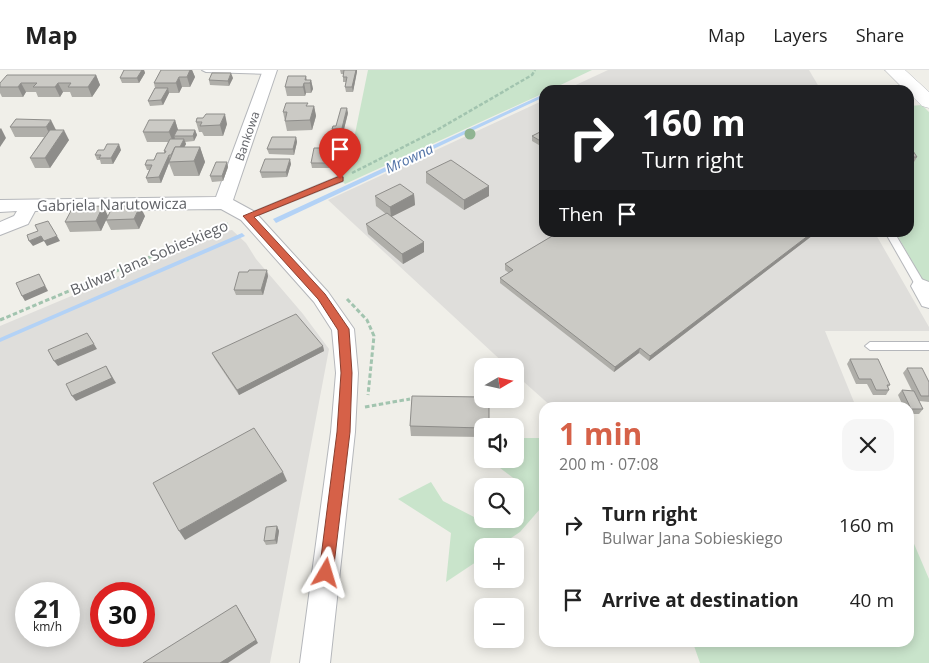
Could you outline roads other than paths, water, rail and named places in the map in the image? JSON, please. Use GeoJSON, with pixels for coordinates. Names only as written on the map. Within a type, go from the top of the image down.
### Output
{"type":"FeatureCollection","features":[{"type":"Feature","properties":{"kind":"street"},"geometry":{"type":"LineString","coordinates":[[894,70],[910,85]]}},
{"type":"Feature","properties":{"kind":"street","name":"Bankowa"},"geometry":{"type":"LineString","coordinates":[[223,203],[270,71]]}},
{"type":"Feature","properties":{"kind":"street"},"geometry":{"type":"LineString","coordinates":[[914,88],[929,102]]}},
{"type":"Feature","properties":{"kind":"street"},"geometry":{"type":"LineString","coordinates":[[223,203],[234,207],[248,216],[321,297],[343,329],[347,373],[343,432],[315,663]]}},
{"type":"Feature","properties":{"kind":"street","name":"Gabriela Narutowicza"},"geometry":{"type":"LineString","coordinates":[[0,206],[223,203]]}},
{"type":"Feature","properties":{"kind":"street"},"geometry":{"type":"LineString","coordinates":[[0,229],[21,220],[30,205]]}},
{"type":"Feature","properties":{"kind":"lane"},"geometry":{"type":"LineString","coordinates":[[206,70],[270,71]]}},
{"type":"Feature","properties":{"kind":"lane","name":"Bulwar Jana Sobieskiego"},"geometry":{"type":"LineString","coordinates":[[248,216],[340,179]]}},
{"type":"Feature","properties":{"kind":"lane"},"geometry":{"type":"LineString","coordinates":[[892,237],[925,294]]}},
{"type":"Feature","properties":{"kind":"lane"},"geometry":{"type":"LineString","coordinates":[[870,346],[929,346]]}},
{"type":"Feature","properties":{"kind":"water","name":"Mrowna"},"geometry":{"type":"Polygon","coordinates":[[[539,96],[539,99],[276,223],[273,219],[539,96]]]}},
{"type":"Feature","properties":{"kind":"water"},"geometry":{"type":"Polygon","coordinates":[[[242,233],[245,236],[0,342],[0,338],[242,233]]]}}]}
